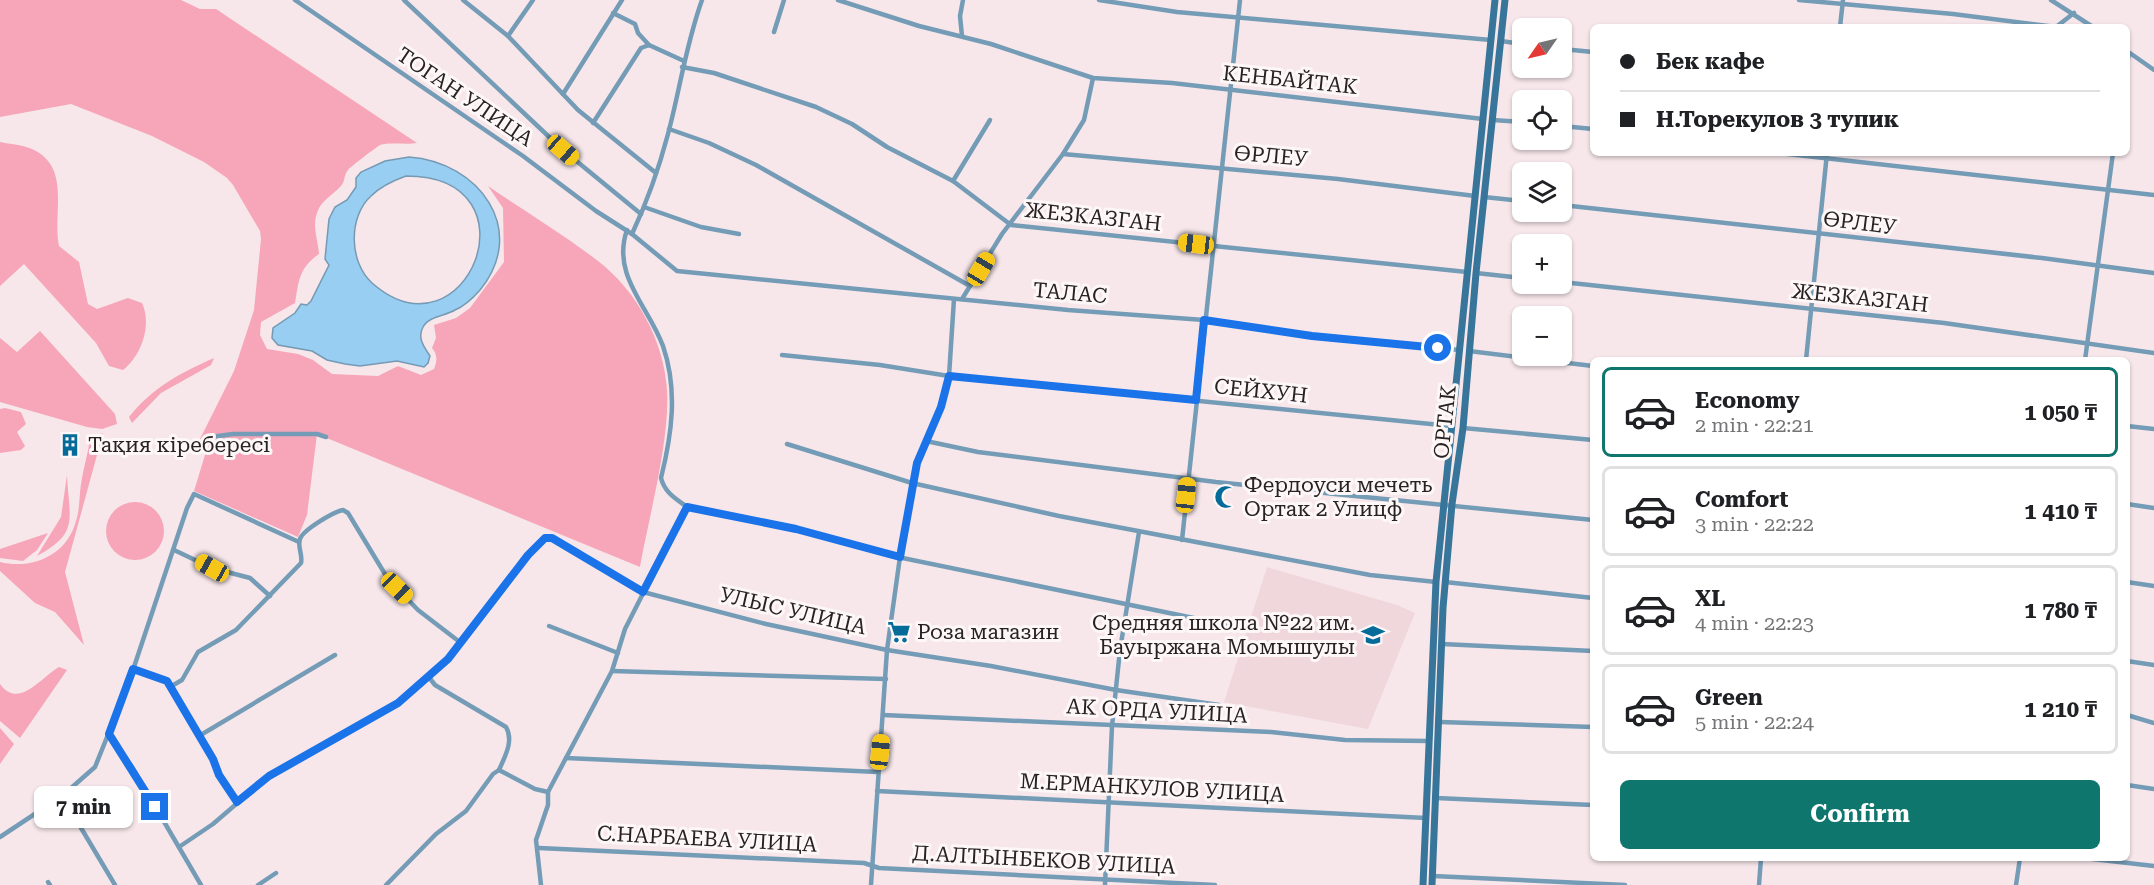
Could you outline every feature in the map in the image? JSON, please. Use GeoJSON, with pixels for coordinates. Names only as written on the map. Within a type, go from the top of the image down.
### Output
{"type":"FeatureCollection","features":[{"type":"Feature","properties":{"kind":"street","name":"ТОГАН УЛИЦА"},"geometry":{"type":"LineString","coordinates":[[295,0],[627,230],[677,270]]}},
{"type":"Feature","properties":{"kind":"street","name":"ТОГАН УЛИЦА"},"geometry":{"type":"LineString","coordinates":[[404,0],[563,150],[641,214]]}},
{"type":"Feature","properties":{"kind":"street"},"geometry":{"type":"LineString","coordinates":[[463,0],[508,36],[593,123],[656,173]]}},
{"type":"Feature","properties":{"kind":"street"},"geometry":{"type":"LineString","coordinates":[[508,36],[534,0]]}},
{"type":"Feature","properties":{"kind":"street"},"geometry":{"type":"LineString","coordinates":[[563,94],[622,0]]}},
{"type":"Feature","properties":{"kind":"street"},"geometry":{"type":"LineString","coordinates":[[632,234],[656,173],[669,129],[683,64],[702,0]]}},
{"type":"Feature","properties":{"kind":"street"},"geometry":{"type":"LineString","coordinates":[[774,32],[784,0]]}},
{"type":"Feature","properties":{"kind":"street","name":"КЕНБАЙТАК"},"geometry":{"type":"LineString","coordinates":[[838,0],[962,36],[1093,78],[1230,90],[1483,119]]}},
{"type":"Feature","properties":{"kind":"street"},"geometry":{"type":"LineString","coordinates":[[962,36],[960,16],[963,0]]}},
{"type":"Feature","properties":{"kind":"street"},"geometry":{"type":"LineString","coordinates":[[1099,0],[1238,18],[1366,27],[1491,40]]}},
{"type":"Feature","properties":{"kind":"street"},"geometry":{"type":"LineString","coordinates":[[1182,540],[1204,320],[1224,168],[1240,0]]}},
{"type":"Feature","properties":{"kind":"street","name":"ОРТАК"},"geometry":{"type":"LineString","coordinates":[[1432,885],[1451,426],[1496,0]]}},
{"type":"Feature","properties":{"kind":"street","name":"ОРТАК"},"geometry":{"type":"LineString","coordinates":[[1423,885],[1436,582],[1447,504],[1463,428],[1476,273],[1505,0]]}},
{"type":"Feature","properties":{"kind":"street"},"geometry":{"type":"LineString","coordinates":[[1799,0],[1843,2],[2032,24]]}},
{"type":"Feature","properties":{"kind":"street"},"geometry":{"type":"LineString","coordinates":[[2051,0],[2089,24]]}},
{"type":"Feature","properties":{"kind":"street"},"geometry":{"type":"LineString","coordinates":[[1840,24],[1843,2]]}},
{"type":"Feature","properties":{"kind":"street"},"geometry":{"type":"LineString","coordinates":[[593,123],[641,48],[649,45],[638,33],[635,24],[613,13]]}},
{"type":"Feature","properties":{"kind":"street"},"geometry":{"type":"LineString","coordinates":[[2060,24],[2074,13]]}},
{"type":"Feature","properties":{"kind":"street"},"geometry":{"type":"LineString","coordinates":[[1502,41],[1512,42]]}},
{"type":"Feature","properties":{"kind":"street","name":"ЖЕЗКАЗГАН"},"geometry":{"type":"LineString","coordinates":[[649,45],[683,64],[816,107],[852,124],[887,147],[953,181],[1011,225],[1467,272]]}},
{"type":"Feature","properties":{"kind":"street"},"geometry":{"type":"LineString","coordinates":[[1572,50],[1590,52]]}},
{"type":"Feature","properties":{"kind":"street"},"geometry":{"type":"LineString","coordinates":[[2130,53],[2154,70]]}},
{"type":"Feature","properties":{"kind":"street"},"geometry":{"type":"LineString","coordinates":[[962,299],[1002,234],[1063,154],[1084,120],[1093,78]]}},
{"type":"Feature","properties":{"kind":"street"},"geometry":{"type":"LineString","coordinates":[[953,181],[990,120]]}},
{"type":"Feature","properties":{"kind":"street"},"geometry":{"type":"LineString","coordinates":[[1493,120],[1512,121]]}},
{"type":"Feature","properties":{"kind":"street"},"geometry":{"type":"LineString","coordinates":[[1572,127],[1590,129]]}},
{"type":"Feature","properties":{"kind":"street"},"geometry":{"type":"LineString","coordinates":[[669,129],[709,143],[756,165],[970,286]]}},
{"type":"Feature","properties":{"kind":"street","name":"ӨРЛЕУ"},"geometry":{"type":"LineString","coordinates":[[1063,154],[1224,168],[1475,196]]}},
{"type":"Feature","properties":{"kind":"street"},"geometry":{"type":"LineString","coordinates":[[1799,156],[2154,195]]}},
{"type":"Feature","properties":{"kind":"street"},"geometry":{"type":"LineString","coordinates":[[1806,357],[1809,310],[1827,156]]}},
{"type":"Feature","properties":{"kind":"street"},"geometry":{"type":"LineString","coordinates":[[2086,357],[2113,156]]}},
{"type":"Feature","properties":{"kind":"street"},"geometry":{"type":"LineString","coordinates":[[1484,197],[1512,200]]}},
{"type":"Feature","properties":{"kind":"street","name":"ӨРЛЕУ"},"geometry":{"type":"LineString","coordinates":[[1572,206],[2154,273]]}},
{"type":"Feature","properties":{"kind":"street"},"geometry":{"type":"LineString","coordinates":[[644,207],[701,227],[739,234]]}},
{"type":"Feature","properties":{"kind":"street"},"geometry":{"type":"LineString","coordinates":[[627,230],[623,244],[627,279],[663,346],[674,405],[661,478],[663,488],[687,507],[796,529],[900,557],[1127,606],[1242,628]]}},
{"type":"Feature","properties":{"kind":"street","name":"ТАЛАС"},"geometry":{"type":"LineString","coordinates":[[677,270],[954,299],[1204,320],[1312,336],[1459,350]]}},
{"type":"Feature","properties":{"kind":"street"},"geometry":{"type":"LineString","coordinates":[[1476,273],[1512,277]]}},
{"type":"Feature","properties":{"kind":"street","name":"ЖЕЗКАЗГАН"},"geometry":{"type":"LineString","coordinates":[[1572,283],[1944,323],[2154,353]]}},
{"type":"Feature","properties":{"kind":"street"},"geometry":{"type":"LineString","coordinates":[[871,885],[887,650],[900,557],[912,483],[926,441],[941,407],[949,376],[954,299]]}},
{"type":"Feature","properties":{"kind":"street"},"geometry":{"type":"LineString","coordinates":[[1469,351],[1590,366]]}},
{"type":"Feature","properties":{"kind":"street","name":"СЕЙХУН"},"geometry":{"type":"LineString","coordinates":[[782,355],[880,365],[949,376],[1451,426]]}},
{"type":"Feature","properties":{"kind":"street"},"geometry":{"type":"LineString","coordinates":[[2130,426],[2154,429]]}},
{"type":"Feature","properties":{"kind":"street"},"geometry":{"type":"LineString","coordinates":[[1463,428],[1590,440]]}},
{"type":"Feature","properties":{"kind":"street"},"geometry":{"type":"LineString","coordinates":[[211,437],[233,434],[317,434],[326,437]]}},
{"type":"Feature","properties":{"kind":"street"},"geometry":{"type":"LineString","coordinates":[[926,441],[978,452],[1314,492],[1590,520]]}},
{"type":"Feature","properties":{"kind":"street"},"geometry":{"type":"LineString","coordinates":[[787,444],[912,483],[1139,532],[1370,575],[1436,582]]}},
{"type":"Feature","properties":{"kind":"street"},"geometry":{"type":"LineString","coordinates":[[0,837],[62,796],[95,767],[133,669],[187,508],[194,494],[299,542]]}},
{"type":"Feature","properties":{"kind":"street"},"geometry":{"type":"LineString","coordinates":[[2130,504],[2154,508]]}},
{"type":"Feature","properties":{"kind":"street"},"geometry":{"type":"LineString","coordinates":[[541,885],[537,831],[548,805],[548,792],[612,671],[625,629],[687,507]]}},
{"type":"Feature","properties":{"kind":"street"},"geometry":{"type":"LineString","coordinates":[[170,687],[182,680],[198,652],[236,630],[301,563],[299,542],[301,536],[329,516],[343,510],[348,513],[388,579],[418,610],[461,643],[448,659],[398,703],[376,718],[269,776],[213,824],[179,847]]}},
{"type":"Feature","properties":{"kind":"street"},"geometry":{"type":"LineString","coordinates":[[1105,882],[1112,726],[1139,532]]}},
{"type":"Feature","properties":{"kind":"street","name":"УЛЫС УЛИЦА"},"geometry":{"type":"LineString","coordinates":[[461,643],[538,543],[545,538],[552,538],[643,592],[765,624],[887,650],[991,666],[1116,690],[1219,705]]}},
{"type":"Feature","properties":{"kind":"street"},"geometry":{"type":"LineString","coordinates":[[174,550],[212,568],[250,579],[270,596]]}},
{"type":"Feature","properties":{"kind":"street"},"geometry":{"type":"LineString","coordinates":[[1445,582],[1590,598]]}},
{"type":"Feature","properties":{"kind":"street"},"geometry":{"type":"LineString","coordinates":[[2130,582],[2154,586]]}},
{"type":"Feature","properties":{"kind":"street"},"geometry":{"type":"LineString","coordinates":[[549,626],[618,653]]}},
{"type":"Feature","properties":{"kind":"street"},"geometry":{"type":"LineString","coordinates":[[1442,644],[1590,651]]}},
{"type":"Feature","properties":{"kind":"street"},"geometry":{"type":"LineString","coordinates":[[199,736],[335,655]]}},
{"type":"Feature","properties":{"kind":"street"},"geometry":{"type":"LineString","coordinates":[[2130,661],[2154,665]]}},
{"type":"Feature","properties":{"kind":"street"},"geometry":{"type":"LineString","coordinates":[[133,669],[167,681],[219,775],[237,802]]}},
{"type":"Feature","properties":{"kind":"street"},"geometry":{"type":"LineString","coordinates":[[612,671],[886,679]]}},
{"type":"Feature","properties":{"kind":"street"},"geometry":{"type":"LineString","coordinates":[[386,885],[436,834],[466,811],[493,774],[499,770],[509,743],[510,733],[506,727],[435,685],[428,676]]}},
{"type":"Feature","properties":{"kind":"street","name":"АК ОРДА УЛИЦА"},"geometry":{"type":"LineString","coordinates":[[883,715],[1271,732],[1345,740],[1429,741]]}},
{"type":"Feature","properties":{"kind":"street"},"geometry":{"type":"LineString","coordinates":[[2130,717],[2154,723]]}},
{"type":"Feature","properties":{"kind":"street"},"geometry":{"type":"LineString","coordinates":[[1440,722],[1590,727]]}},
{"type":"Feature","properties":{"kind":"street"},"geometry":{"type":"LineString","coordinates":[[109,734],[201,885]]}},
{"type":"Feature","properties":{"kind":"street"},"geometry":{"type":"LineString","coordinates":[[566,758],[878,772]]}},
{"type":"Feature","properties":{"kind":"street"},"geometry":{"type":"LineString","coordinates":[[499,770],[535,789],[548,792]]}},
{"type":"Feature","properties":{"kind":"street"},"geometry":{"type":"LineString","coordinates":[[2130,785],[2154,789]]}},
{"type":"Feature","properties":{"kind":"street","name":"М.ЕРМАНКУЛОВ УЛИЦА"},"geometry":{"type":"LineString","coordinates":[[877,791],[1426,818]]}},
{"type":"Feature","properties":{"kind":"street"},"geometry":{"type":"LineString","coordinates":[[62,796],[115,885]]}},
{"type":"Feature","properties":{"kind":"street"},"geometry":{"type":"LineString","coordinates":[[1436,798],[1590,805]]}},
{"type":"Feature","properties":{"kind":"street","name":"С.НАРБАЕВА УЛИЦА"},"geometry":{"type":"LineString","coordinates":[[539,848],[864,863],[872,867]]}},
{"type":"Feature","properties":{"kind":"street"},"geometry":{"type":"LineString","coordinates":[[1759,885],[1761,861]]}},
{"type":"Feature","properties":{"kind":"street"},"geometry":{"type":"LineString","coordinates":[[2016,885],[2020,861]]}},
{"type":"Feature","properties":{"kind":"street"},"geometry":{"type":"LineString","coordinates":[[2110,861],[2154,866]]}},
{"type":"Feature","properties":{"kind":"street","name":"Д.АЛТЫНБЕКОВ УЛИЦА"},"geometry":{"type":"LineString","coordinates":[[872,867],[1105,882],[1215,885]]}},
{"type":"Feature","properties":{"kind":"street"},"geometry":{"type":"LineString","coordinates":[[258,885],[276,873]]}},
{"type":"Feature","properties":{"kind":"street"},"geometry":{"type":"LineString","coordinates":[[1433,876],[1625,885]]}},
{"type":"Feature","properties":{"kind":"shaded area"},"geometry":{"type":"Polygon","coordinates":[[[0,0],[181,0],[200,9],[216,9],[417,143],[380,145],[348,170],[341,186],[321,205],[315,223],[319,254],[307,264],[304,270],[299,281],[295,303],[261,322],[260,335],[267,349],[298,354],[313,360],[332,374],[378,376],[398,366],[421,375],[434,369],[436,358],[432,348],[436,338],[434,325],[456,318],[470,308],[504,262],[503,208],[488,186],[571,241],[612,273],[625,287],[646,318],[660,353],[667,390],[662,455],[640,567],[317,434],[307,515],[298,537],[194,491],[208,445],[198,443],[234,371],[254,310],[260,231],[227,178],[204,162],[152,136],[71,104],[0,117],[0,0]]]}},
{"type":"Feature","properties":{"kind":"shaded area"},"geometry":{"type":"Polygon","coordinates":[[[0,142],[32,149],[44,157],[52,167],[58,192],[59,246],[79,262],[88,304],[97,309],[128,298],[142,303],[146,320],[143,339],[130,364],[123,370],[109,366],[96,343],[24,264],[0,286],[0,142]]]}},
{"type":"Feature","properties":{"kind":"shaded area"},"geometry":{"type":"Polygon","coordinates":[[[40,331],[115,414],[117,424],[102,429],[87,427],[0,402],[0,338],[17,352],[40,331]]]}},
{"type":"Feature","properties":{"kind":"shaded area"},"geometry":{"type":"Polygon","coordinates":[[[214,358],[211,365],[161,393],[132,423],[129,417],[157,390],[190,369],[214,358]]]}},
{"type":"Feature","properties":{"kind":"shaded area"},"geometry":{"type":"Polygon","coordinates":[[[0,409],[21,412],[26,424],[17,432],[25,446],[21,450],[0,453],[0,409]]]}},
{"type":"Feature","properties":{"kind":"shaded area"},"geometry":{"type":"Polygon","coordinates":[[[103,433],[65,572],[84,645],[55,612],[35,603],[0,571],[0,562],[25,564],[36,562],[57,551],[65,543],[72,533],[77,516],[90,439],[103,433]]]}},
{"type":"Feature","properties":{"kind":"shaded area"},"geometry":{"type":"Polygon","coordinates":[[[67,475],[70,514],[66,532],[51,548],[37,556],[61,517],[67,475]]]}},
{"type":"Feature","properties":{"kind":"shaded area"},"geometry":{"type":"Polygon","coordinates":[[[135,502],[151,507],[159,515],[164,531],[159,547],[151,555],[135,560],[119,555],[111,547],[106,531],[111,515],[119,507],[135,502]]]}},
{"type":"Feature","properties":{"kind":"shaded area"},"geometry":{"type":"Polygon","coordinates":[[[48,533],[37,550],[23,561],[0,558],[0,549],[48,533]]]}},
{"type":"Feature","properties":{"kind":"shaded area"},"geometry":{"type":"Polygon","coordinates":[[[1267,567],[1397,605],[1415,613],[1368,729],[1224,702],[1267,567]]]}},
{"type":"Feature","properties":{"kind":"shaded area"},"geometry":{"type":"Polygon","coordinates":[[[59,667],[67,670],[20,738],[0,721],[0,684],[7,691],[15,694],[22,693],[59,667]]]}},
{"type":"Feature","properties":{"kind":"shaded area"},"geometry":{"type":"Polygon","coordinates":[[[0,728],[14,744],[0,764],[0,728]]]}},
{"type":"Feature","properties":{"kind":"water"},"geometry":{"type":"Polygon","coordinates":[[[409,157],[434,162],[457,171],[475,185],[489,203],[498,223],[499,245],[494,267],[480,290],[469,302],[451,312],[433,318],[423,327],[421,339],[430,356],[424,367],[397,361],[360,366],[345,364],[327,360],[312,351],[278,345],[272,338],[273,328],[295,313],[301,304],[307,305],[311,301],[329,265],[325,259],[329,219],[335,207],[347,200],[356,187],[356,178],[361,172],[385,161],[409,157]],[[406,176],[375,192],[363,205],[358,216],[354,240],[359,264],[364,274],[372,283],[406,302],[436,301],[460,285],[475,260],[480,231],[471,204],[447,184],[406,176]]]}},
{"type":"Feature","properties":{"kind":"place","name":"Тақия кіребересі"},"geometry":{"type":"Point","coordinates":[70,445]}},
{"type":"Feature","properties":{"kind":"place","name":"Фердоуси мечеть Ортак 2 Улицф"},"geometry":{"type":"Point","coordinates":[1226,497]}},
{"type":"Feature","properties":{"kind":"place","name":"Роза магазин"},"geometry":{"type":"Point","coordinates":[899,632]}},
{"type":"Feature","properties":{"kind":"place","name":"Средняя школа №22 им. Бауыржана Момышулы"},"geometry":{"type":"Point","coordinates":[1373,635]}},
{"type":"Feature","properties":{"kind":"route"},"geometry":{"type":"LineString","coordinates":[[155,807],[132,767],[109,734],[133,669],[167,681],[213,759],[219,775],[237,802],[269,776],[293,765],[398,703],[448,659],[508,584],[528,555],[545,538],[552,538],[643,592],[687,507],[796,529],[900,557],[917,463],[941,407],[949,376],[1196,400],[1204,320],[1312,336],[1438,348]]}}]}
